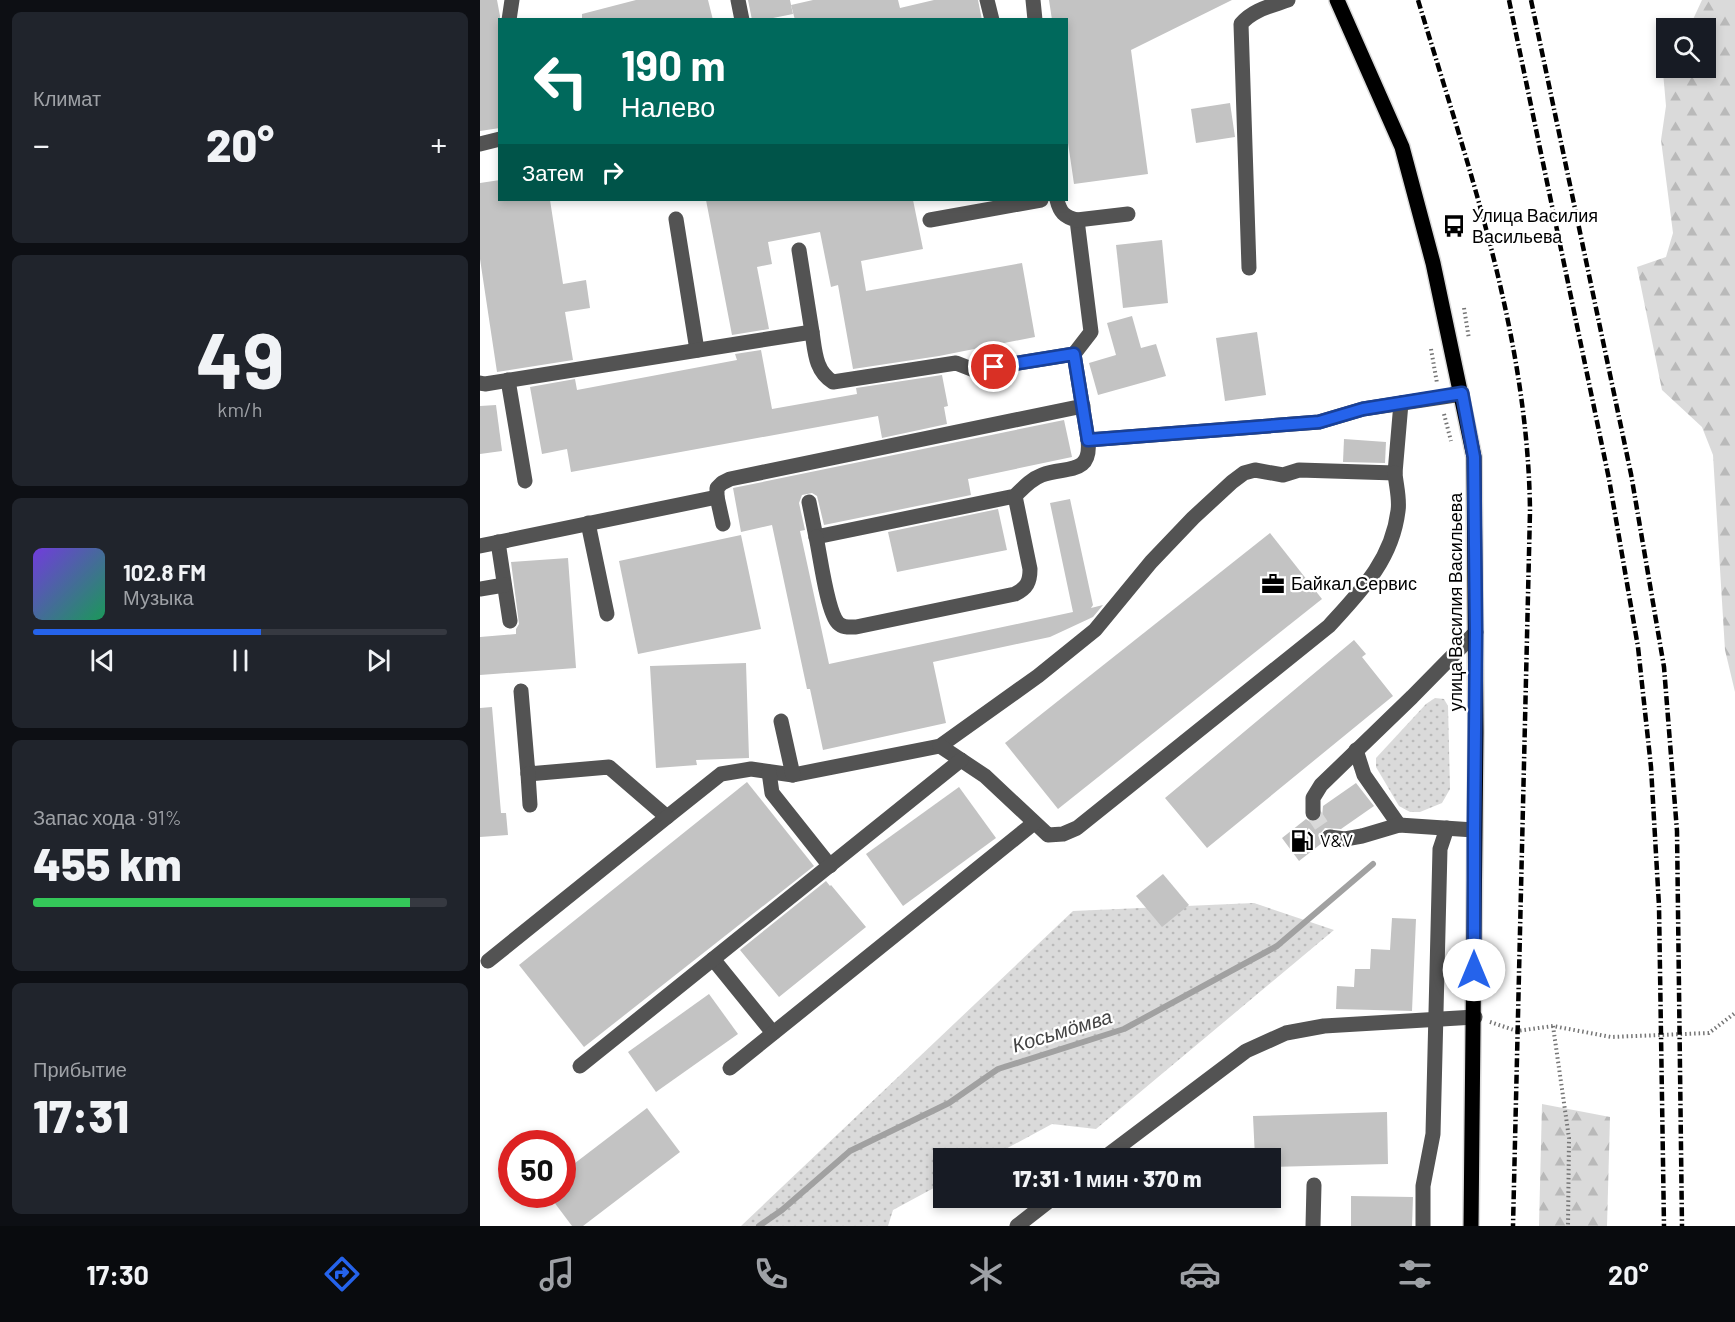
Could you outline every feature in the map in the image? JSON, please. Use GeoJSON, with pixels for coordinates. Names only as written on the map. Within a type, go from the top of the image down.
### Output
{"type":"FeatureCollection","features":[{"type":"Feature","properties":{"kind":"main road","name":"улица Василия Васильева"},"geometry":{"type":"LineString","coordinates":[[1336,0],[1402,147],[1433,263],[1474,457],[1475,1017],[1471,1226]]}},
{"type":"Feature","properties":{"kind":"lane"},"geometry":{"type":"LineString","coordinates":[[509,18],[512,0]]}},
{"type":"Feature","properties":{"kind":"lane"},"geometry":{"type":"LineString","coordinates":[[738,0],[742,18]]}},
{"type":"Feature","properties":{"kind":"lane"},"geometry":{"type":"LineString","coordinates":[[987,0],[992,18]]}},
{"type":"Feature","properties":{"kind":"lane"},"geometry":{"type":"LineString","coordinates":[[1033,0],[1035,18]]}},
{"type":"Feature","properties":{"kind":"lane"},"geometry":{"type":"LineString","coordinates":[[1249,268],[1241,24],[1256,12],[1288,0]]}},
{"type":"Feature","properties":{"kind":"lane"},"geometry":{"type":"LineString","coordinates":[[480,144],[498,140]]}},
{"type":"Feature","properties":{"kind":"lane"},"geometry":{"type":"LineString","coordinates":[[930,220],[1035,201]]}},
{"type":"Feature","properties":{"kind":"lane"},"geometry":{"type":"LineString","coordinates":[[1057,201],[1059,210],[1067,218],[1077,220],[1128,214]]}},
{"type":"Feature","properties":{"kind":"lane"},"geometry":{"type":"LineString","coordinates":[[676,219],[697,350]]}},
{"type":"Feature","properties":{"kind":"lane"},"geometry":{"type":"LineString","coordinates":[[799,250],[817,362],[824,376],[833,382],[957,363],[974,370],[1074,354],[1091,332],[1077,220]]}},
{"type":"Feature","properties":{"kind":"lane"},"geometry":{"type":"LineString","coordinates":[[480,383],[508,381],[812,332]]}},
{"type":"Feature","properties":{"kind":"lane"},"geometry":{"type":"LineString","coordinates":[[816,537],[1015,496],[1039,476],[1085,463],[1090,454],[1074,354]]}},
{"type":"Feature","properties":{"kind":"lane"},"geometry":{"type":"LineString","coordinates":[[508,381],[525,481]]}},
{"type":"Feature","properties":{"kind":"lane"},"geometry":{"type":"LineString","coordinates":[[1088,440],[1319,422],[1363,409],[1462,393]]}},
{"type":"Feature","properties":{"kind":"lane"},"geometry":{"type":"LineString","coordinates":[[940,746],[985,776],[1048,835],[1063,834],[1077,828],[1329,626],[1363,589],[1387,552],[1399,510],[1395,473],[1401,403]]}},
{"type":"Feature","properties":{"kind":"lane"},"geometry":{"type":"LineString","coordinates":[[723,524],[717,488],[730,479],[1083,406]]}},
{"type":"Feature","properties":{"kind":"lane"},"geometry":{"type":"LineString","coordinates":[[488,961],[721,774],[751,769],[793,775],[940,746],[1038,676],[1095,630],[1151,562],[1193,518],[1244,474],[1255,470],[1283,475],[1299,470],[1395,473]]}},
{"type":"Feature","properties":{"kind":"lane"},"geometry":{"type":"LineString","coordinates":[[809,502],[831,610],[838,623],[846,627],[867,625],[1015,594],[1024,590],[1030,581],[1030,569],[1015,496]]}},
{"type":"Feature","properties":{"kind":"lane"},"geometry":{"type":"LineString","coordinates":[[480,546],[717,497]]}},
{"type":"Feature","properties":{"kind":"lane"},"geometry":{"type":"LineString","coordinates":[[588,523],[607,614]]}},
{"type":"Feature","properties":{"kind":"lane"},"geometry":{"type":"LineString","coordinates":[[498,542],[510,621]]}},
{"type":"Feature","properties":{"kind":"lane"},"geometry":{"type":"LineString","coordinates":[[480,589],[504,585]]}},
{"type":"Feature","properties":{"kind":"lane"},"geometry":{"type":"LineString","coordinates":[[1313,813],[1313,798],[1321,785],[1476,632]]}},
{"type":"Feature","properties":{"kind":"lane"},"geometry":{"type":"LineString","coordinates":[[521,691],[530,805]]}},
{"type":"Feature","properties":{"kind":"lane"},"geometry":{"type":"LineString","coordinates":[[781,721],[793,775]]}},
{"type":"Feature","properties":{"kind":"lane"},"geometry":{"type":"LineString","coordinates":[[1356,750],[1364,775],[1399,825]]}},
{"type":"Feature","properties":{"kind":"lane"},"geometry":{"type":"LineString","coordinates":[[580,1066],[961,760]]}},
{"type":"Feature","properties":{"kind":"lane"},"geometry":{"type":"LineString","coordinates":[[528,774],[609,767],[667,817]]}},
{"type":"Feature","properties":{"kind":"lane"},"geometry":{"type":"LineString","coordinates":[[769,772],[772,793],[830,866]]}},
{"type":"Feature","properties":{"kind":"lane"},"geometry":{"type":"LineString","coordinates":[[730,1068],[1034,823]]}},
{"type":"Feature","properties":{"kind":"lane"},"geometry":{"type":"LineString","coordinates":[[1329,837],[1362,836],[1399,825],[1474,830]]}},
{"type":"Feature","properties":{"kind":"lane"},"geometry":{"type":"LineString","coordinates":[[1423,1226],[1423,1186],[1433,1134],[1440,849],[1447,828]]}},
{"type":"Feature","properties":{"kind":"lane"},"geometry":{"type":"LineString","coordinates":[[713,959],[773,1033]]}},
{"type":"Feature","properties":{"kind":"lane"},"geometry":{"type":"LineString","coordinates":[[1117,1148],[1246,1051],[1286,1033],[1323,1026],[1475,1017]]}},
{"type":"Feature","properties":{"kind":"lane"},"geometry":{"type":"LineString","coordinates":[[1313,1226],[1314,1185]]}},
{"type":"Feature","properties":{"kind":"lane"},"geometry":{"type":"LineString","coordinates":[[1017,1226],[1040,1208]]}},
{"type":"Feature","properties":{"kind":"path"},"geometry":{"type":"LineString","coordinates":[[1475,1017],[1517,1031],[1553,1026],[1611,1036],[1709,1032],[1735,1013]]}},
{"type":"Feature","properties":{"kind":"path"},"geometry":{"type":"LineString","coordinates":[[1553,1026],[1569,1138],[1568,1226]]}},
{"type":"Feature","properties":{"kind":"green space"},"geometry":{"type":"Polygon","coordinates":[[[1702,0],[1735,0],[1735,692],[1725,650],[1713,455],[1702,427],[1662,390],[1637,267],[1666,257],[1673,233],[1661,140],[1666,106],[1664,78],[1716,78],[1716,18],[1694,18],[1702,0]]]}},
{"type":"Feature","properties":{"kind":"green space"},"geometry":{"type":"Polygon","coordinates":[[[1435,698],[1444,699],[1448,706],[1450,789],[1442,803],[1420,812],[1410,812],[1399,806],[1376,767],[1376,758],[1426,704],[1435,698]]]}},
{"type":"Feature","properties":{"kind":"green space"},"geometry":{"type":"Polygon","coordinates":[[[1254,903],[1334,930],[1096,1129],[1052,1124],[1008,1148],[933,1148],[933,1188],[893,1210],[888,1226],[741,1226],[1073,911],[1254,903]]]}},
{"type":"Feature","properties":{"kind":"green space"},"geometry":{"type":"Polygon","coordinates":[[[1542,1104],[1610,1117],[1607,1226],[1539,1226],[1542,1104]]]}},
{"type":"Feature","properties":{"kind":"building"},"geometry":{"type":"Polygon","coordinates":[[[480,0],[497,0],[500,16],[498,18],[498,128],[480,131],[480,0]]]}},
{"type":"Feature","properties":{"kind":"building"},"geometry":{"type":"Polygon","coordinates":[[[636,0],[708,0],[712,18],[582,18],[582,14],[636,0]]]}},
{"type":"Feature","properties":{"kind":"building"},"geometry":{"type":"Polygon","coordinates":[[[748,0],[790,0],[793,14],[773,18],[752,18],[748,0]]]}},
{"type":"Feature","properties":{"kind":"building"},"geometry":{"type":"Polygon","coordinates":[[[813,0],[898,0],[900,8],[934,0],[978,0],[982,18],[794,18],[791,5],[813,0]]]}},
{"type":"Feature","properties":{"kind":"building"},"geometry":{"type":"Polygon","coordinates":[[[1049,0],[1232,0],[1131,50],[1148,174],[1074,184],[1068,143],[1068,18],[1052,18],[1049,0]]]}},
{"type":"Feature","properties":{"kind":"building"},"geometry":{"type":"Polygon","coordinates":[[[1230,103],[1235,137],[1196,143],[1191,109],[1230,103]]]}},
{"type":"Feature","properties":{"kind":"building"},"geometry":{"type":"Polygon","coordinates":[[[498,180],[498,201],[550,201],[563,284],[586,280],[590,308],[565,312],[573,360],[497,372],[480,259],[480,183],[498,180]]]}},
{"type":"Feature","properties":{"kind":"building"},"geometry":{"type":"Polygon","coordinates":[[[706,201],[913,201],[923,249],[861,261],[866,291],[1022,263],[1035,337],[939,356],[853,369],[838,285],[831,287],[820,232],[768,242],[772,264],[757,267],[769,329],[732,335],[706,201]]]}},
{"type":"Feature","properties":{"kind":"building"},"geometry":{"type":"Polygon","coordinates":[[[1162,240],[1168,303],[1123,308],[1116,245],[1162,240]]]}},
{"type":"Feature","properties":{"kind":"building"},"geometry":{"type":"Polygon","coordinates":[[[1132,316],[1141,348],[1156,344],[1166,376],[1098,395],[1089,363],[1116,355],[1107,323],[1132,316]]]}},
{"type":"Feature","properties":{"kind":"building"},"geometry":{"type":"Polygon","coordinates":[[[1257,332],[1266,395],[1225,401],[1216,338],[1257,332]]]}},
{"type":"Feature","properties":{"kind":"building"},"geometry":{"type":"Polygon","coordinates":[[[761,350],[772,409],[857,394],[856,388],[942,375],[948,406],[944,407],[947,424],[882,438],[878,416],[571,472],[567,449],[542,454],[530,387],[575,379],[577,390],[737,360],[735,354],[761,350]]]}},
{"type":"Feature","properties":{"kind":"building"},"geometry":{"type":"Polygon","coordinates":[[[496,405],[502,451],[480,454],[480,406],[496,405]]]}},
{"type":"Feature","properties":{"kind":"building"},"geometry":{"type":"Polygon","coordinates":[[[1064,420],[1072,457],[968,479],[971,495],[824,525],[817,496],[812,493],[802,495],[799,503],[805,530],[800,531],[829,664],[1073,612],[1050,503],[1070,499],[1093,605],[1091,608],[1103,605],[1093,617],[1050,637],[933,662],[946,723],[823,750],[810,689],[807,689],[772,525],[741,532],[733,488],[1064,420]]]}},
{"type":"Feature","properties":{"kind":"building"},"geometry":{"type":"Polygon","coordinates":[[[1344,439],[1386,442],[1385,463],[1343,462],[1344,439]]]}},
{"type":"Feature","properties":{"kind":"building"},"geometry":{"type":"Polygon","coordinates":[[[998,509],[1007,550],[897,572],[888,532],[998,509]]]}},
{"type":"Feature","properties":{"kind":"building"},"geometry":{"type":"Polygon","coordinates":[[[1270,533],[1322,599],[1058,809],[1005,743],[1270,533]]]}},
{"type":"Feature","properties":{"kind":"building"},"geometry":{"type":"Polygon","coordinates":[[[741,535],[761,629],[638,654],[619,561],[741,535]]]}},
{"type":"Feature","properties":{"kind":"building"},"geometry":{"type":"Polygon","coordinates":[[[568,558],[576,668],[480,675],[480,637],[516,634],[519,624],[511,562],[568,558]]]}},
{"type":"Feature","properties":{"kind":"building"},"geometry":{"type":"Polygon","coordinates":[[[1354,640],[1366,654],[1362,657],[1393,696],[1207,848],[1165,798],[1354,640]]]}},
{"type":"Feature","properties":{"kind":"building"},"geometry":{"type":"Polygon","coordinates":[[[746,663],[749,758],[696,760],[697,765],[656,768],[650,666],[746,663]]]}},
{"type":"Feature","properties":{"kind":"building"},"geometry":{"type":"Polygon","coordinates":[[[492,707],[501,813],[506,813],[508,835],[480,837],[480,708],[492,707]]]}},
{"type":"Feature","properties":{"kind":"building"},"geometry":{"type":"Polygon","coordinates":[[[747,782],[814,866],[584,1047],[519,965],[747,782]]]}},
{"type":"Feature","properties":{"kind":"building"},"geometry":{"type":"Polygon","coordinates":[[[1356,783],[1374,806],[1341,829],[1325,828],[1319,835],[1322,843],[1299,861],[1282,838],[1306,819],[1312,823],[1318,821],[1322,817],[1323,806],[1356,783]]]}},
{"type":"Feature","properties":{"kind":"building"},"geometry":{"type":"Polygon","coordinates":[[[959,787],[996,838],[903,906],[866,854],[959,787]]]}},
{"type":"Feature","properties":{"kind":"building"},"geometry":{"type":"Polygon","coordinates":[[[1163,874],[1189,905],[1162,927],[1136,896],[1163,874]]]}},
{"type":"Feature","properties":{"kind":"building"},"geometry":{"type":"Polygon","coordinates":[[[826,881],[866,927],[779,997],[740,950],[826,881]]]}},
{"type":"Feature","properties":{"kind":"building"},"geometry":{"type":"Polygon","coordinates":[[[1392,918],[1416,919],[1412,1011],[1336,1009],[1337,986],[1354,987],[1355,969],[1370,969],[1371,949],[1390,950],[1392,918]]]}},
{"type":"Feature","properties":{"kind":"building"},"geometry":{"type":"Polygon","coordinates":[[[709,994],[738,1034],[656,1092],[628,1052],[709,994]]]}},
{"type":"Feature","properties":{"kind":"building"},"geometry":{"type":"Polygon","coordinates":[[[647,1108],[680,1152],[583,1226],[572,1226],[558,1208],[576,1208],[576,1162],[647,1108]]]}},
{"type":"Feature","properties":{"kind":"building"},"geometry":{"type":"Polygon","coordinates":[[[1387,1112],[1388,1164],[1281,1167],[1281,1148],[1255,1148],[1253,1116],[1387,1112]]]}},
{"type":"Feature","properties":{"kind":"building"},"geometry":{"type":"Polygon","coordinates":[[[1351,1196],[1413,1197],[1412,1226],[1351,1226],[1351,1196]]]}},
{"type":"Feature","properties":{"kind":"waterway","name":"Косьмӧмва"},"geometry":{"type":"LineString","coordinates":[[759,1226],[782,1210],[850,1151],[949,1103],[998,1069],[1124,1029],[1277,946],[1373,864]]}},
{"type":"Feature","properties":{"kind":"tunnel"},"geometry":{"type":"LineString","coordinates":[[1313,813],[1329,837]]}},
{"type":"Feature","properties":{"kind":"railway"},"geometry":{"type":"LineString","coordinates":[[1418,0],[1492,252],[1519,380],[1527,445],[1530,511],[1513,1226]]}},
{"type":"Feature","properties":{"kind":"railway"},"geometry":{"type":"LineString","coordinates":[[1509,0],[1609,479],[1638,647],[1651,767],[1659,906],[1664,1226]]}},
{"type":"Feature","properties":{"kind":"railway"},"geometry":{"type":"LineString","coordinates":[[1531,0],[1631,474],[1664,667],[1677,831],[1682,1226]]}},
{"type":"Feature","properties":{"kind":"place","name":"Улица Василия Васильева"},"geometry":{"type":"Point","coordinates":[1454,226]}},
{"type":"Feature","properties":{"kind":"place","name":"Байкал Сервис"},"geometry":{"type":"Point","coordinates":[1273,584]}},
{"type":"Feature","properties":{"kind":"place","name":"V&V"},"geometry":{"type":"Point","coordinates":[1302,841]}},
{"type":"Feature","properties":{"kind":"route"},"geometry":{"type":"LineString","coordinates":[[994,367],[1074,354],[1088,440],[1319,422],[1363,409],[1462,393],[1474,457],[1476,732],[1474,970]]}}]}
